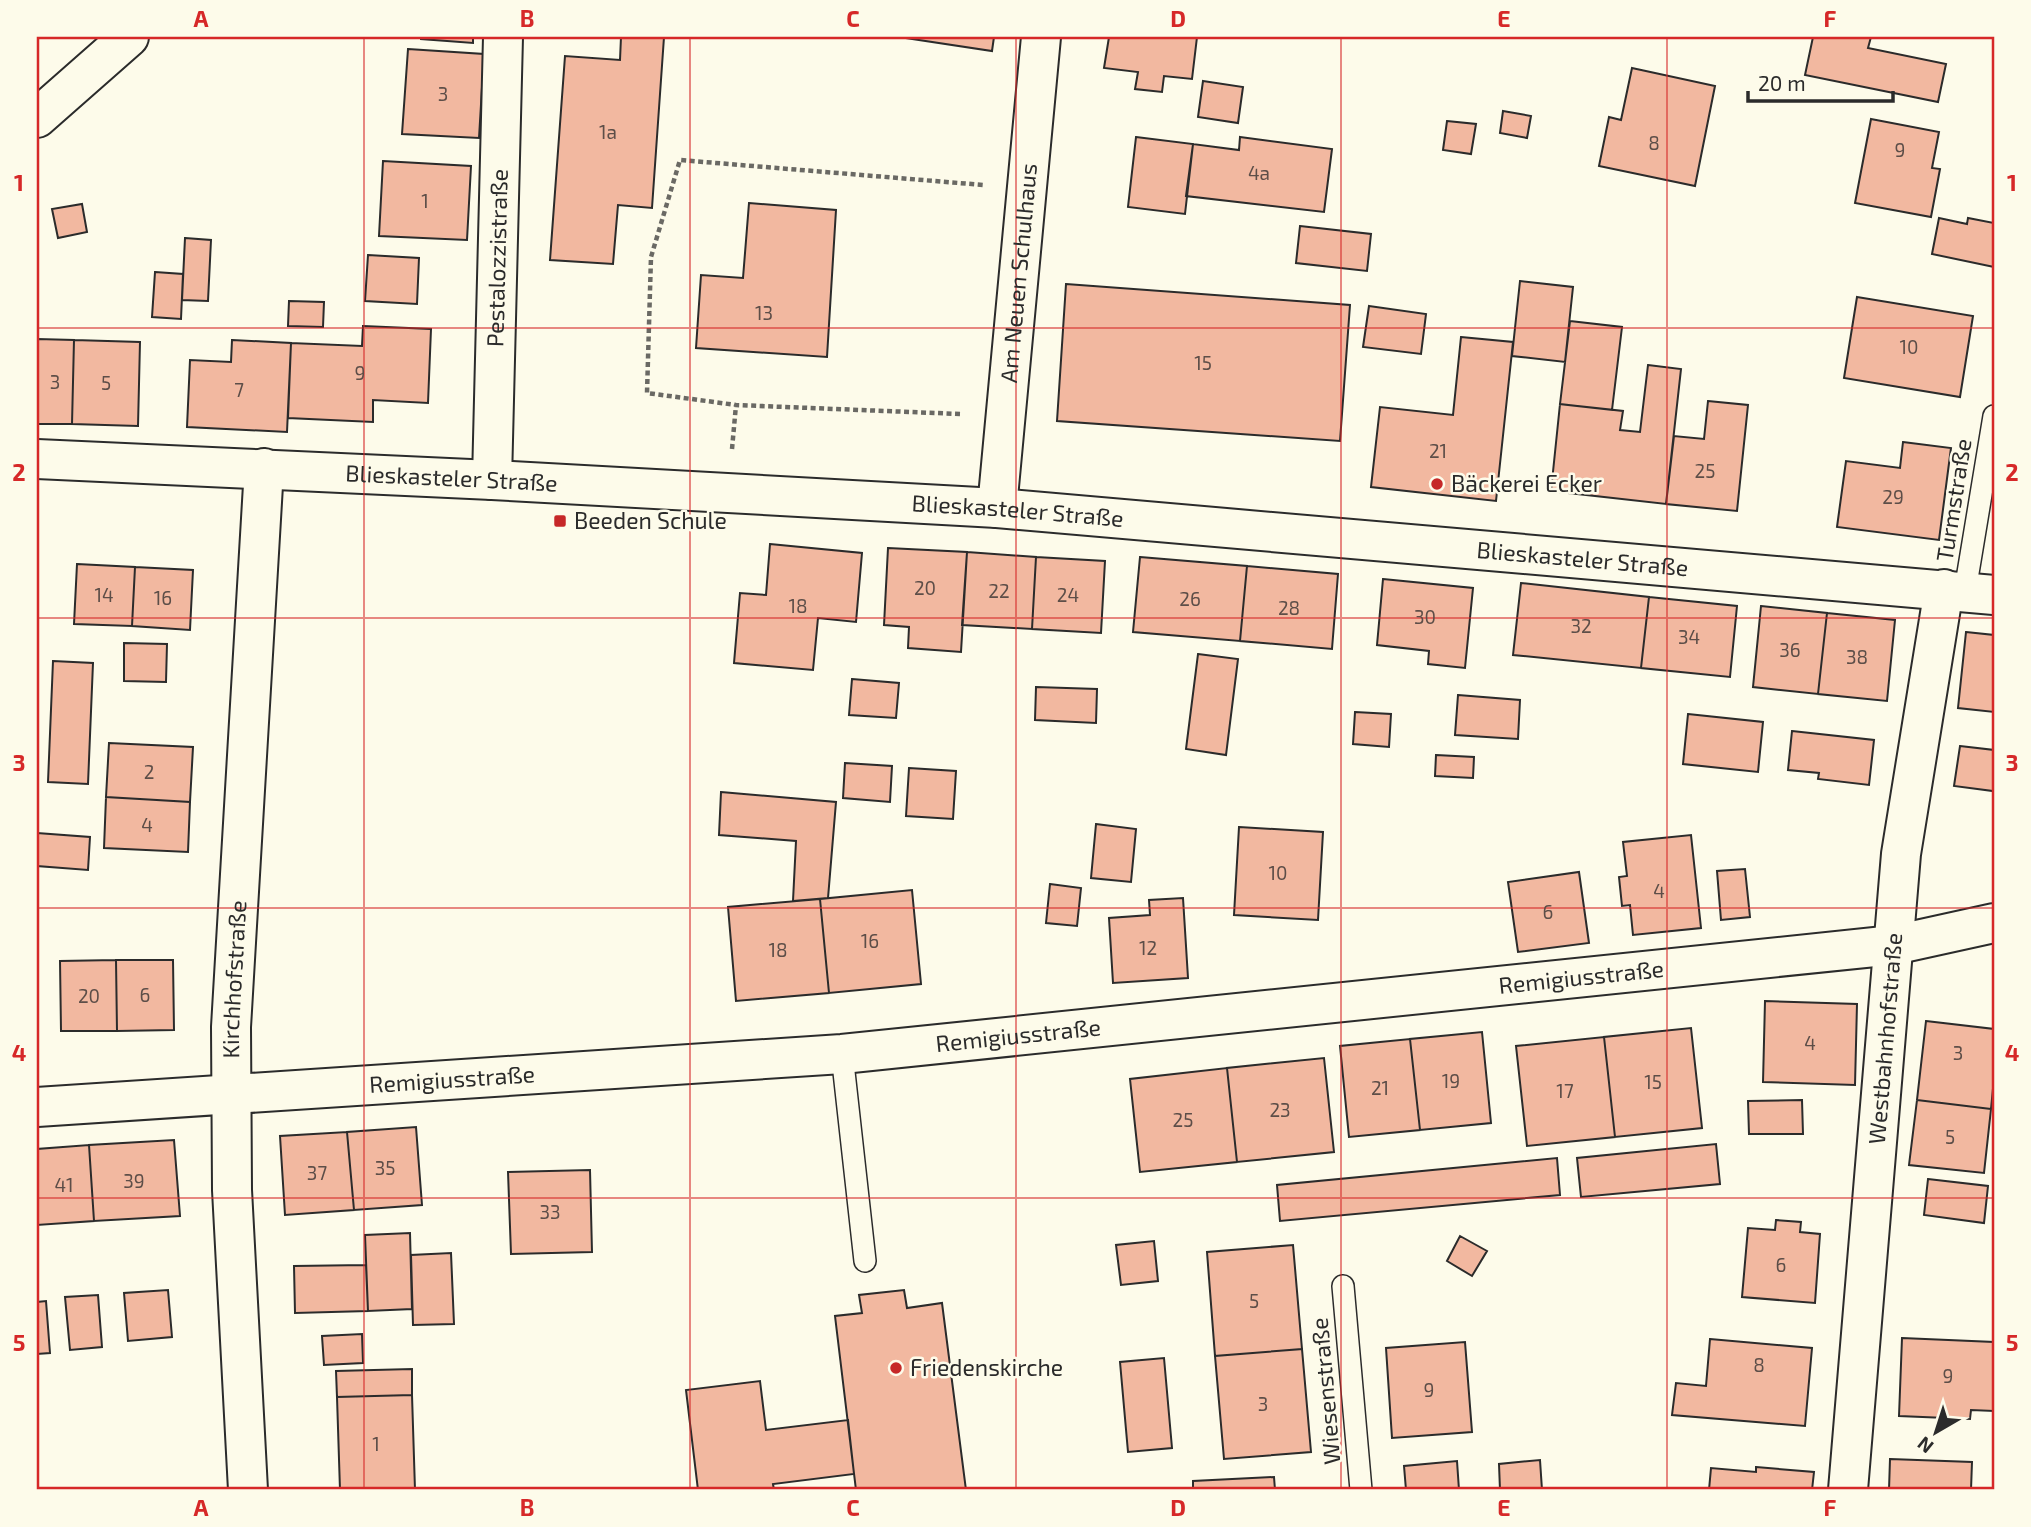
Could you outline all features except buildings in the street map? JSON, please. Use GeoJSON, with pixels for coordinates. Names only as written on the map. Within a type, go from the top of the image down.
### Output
{"type":"FeatureCollection","features":[{"type":"Feature","properties":{"kind":"street"},"geometry":{"type":"LineString","coordinates":[[37,118],[129,37]]}},
{"type":"Feature","properties":{"kind":"street","name":"Pestalozzistraße"},"geometry":{"type":"LineString","coordinates":[[492,480],[503,37]]}},
{"type":"Feature","properties":{"kind":"street","name":"Am Neuen Schulhaus"},"geometry":{"type":"LineString","coordinates":[[997,508],[1041,37]]}},
{"type":"Feature","properties":{"kind":"street","name":"Blieskasteler Straße"},"geometry":{"type":"LineString","coordinates":[[37,459],[264,468],[997,508],[1968,592]]}},
{"type":"Feature","properties":{"kind":"street","name":"Kirchhofstraße"},"geometry":{"type":"LineString","coordinates":[[248,1490],[232,1189],[231,1027],[264,468]]}},
{"type":"Feature","properties":{"kind":"street","name":"Westbahnhofstraße"},"geometry":{"type":"LineString","coordinates":[[1849,1490],[1901,854],[1968,592]]}},
{"type":"Feature","properties":{"kind":"street","name":"Remigiusstraße"},"geometry":{"type":"LineString","coordinates":[[37,1107],[842,1054],[1894,945],[1994,923]]}},
{"type":"Feature","properties":{"kind":"lane","name":"Turmstraße"},"geometry":{"type":"LineString","coordinates":[[1968,592],[1994,416]]}},
{"type":"Feature","properties":{"kind":"lane"},"geometry":{"type":"LineString","coordinates":[[842,1054],[866,1261]]}},
{"type":"Feature","properties":{"kind":"lane","name":"Wiesenstraße"},"geometry":{"type":"LineString","coordinates":[[1343,1286],[1361,1490]]}},
{"type":"Feature","properties":{"kind":"path"},"geometry":{"type":"LineString","coordinates":[[1005,416],[736,405],[647,393],[651,257],[680,160],[1026,189]]}},
{"type":"Feature","properties":{"kind":"place","name":"Bäckerei Ecker"},"geometry":{"type":"Point","coordinates":[1437,484]}},
{"type":"Feature","properties":{"kind":"place","name":"Beeden Schule"},"geometry":{"type":"Point","coordinates":[560,521]}},
{"type":"Feature","properties":{"kind":"place","name":"Friedenskirche"},"geometry":{"type":"Point","coordinates":[896,1368]}}]}
